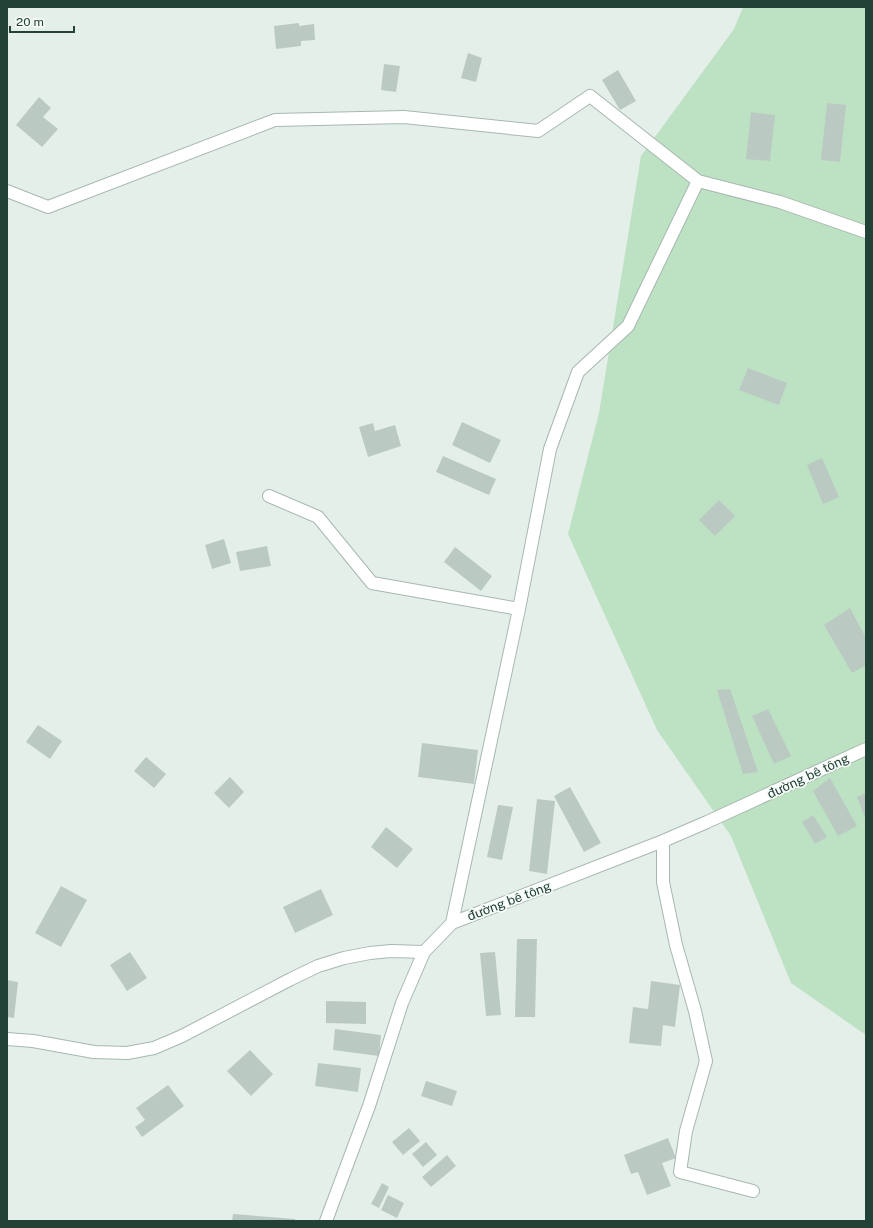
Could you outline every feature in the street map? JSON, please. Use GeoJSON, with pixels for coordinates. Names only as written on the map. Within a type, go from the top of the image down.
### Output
{"type":"FeatureCollection","features":[{"type":"Feature","properties":{"kind":"street"},"geometry":{"type":"LineString","coordinates":[[7,191],[48,207],[275,120],[404,118],[538,130],[590,96],[698,180],[780,202],[866,232]]}},
{"type":"Feature","properties":{"kind":"street"},"geometry":{"type":"LineString","coordinates":[[452,923],[519,609],[550,450],[578,372],[628,326],[698,180]]}},
{"type":"Feature","properties":{"kind":"street"},"geometry":{"type":"LineString","coordinates":[[269,496],[318,517],[372,583],[519,609]]}},
{"type":"Feature","properties":{"kind":"street","name":"đường bê tông"},"geometry":{"type":"LineString","coordinates":[[326,1221],[369,1106],[402,1003],[424,952],[452,923],[663,841],[866,750]]}},
{"type":"Feature","properties":{"kind":"street"},"geometry":{"type":"LineString","coordinates":[[663,841],[663,882],[676,945],[695,1011],[706,1061],[686,1131],[680,1172],[753,1191]]}},
{"type":"Feature","properties":{"kind":"street"},"geometry":{"type":"LineString","coordinates":[[7,1038],[33,1040],[94,1052],[127,1053],[154,1048],[182,1036],[290,979],[318,966],[344,958],[391,950],[424,952]]}},
{"type":"Feature","properties":{"kind":"green space"},"geometry":{"type":"Polygon","coordinates":[[[743,7],[866,7],[866,1035],[791,983],[731,836],[657,730],[568,534],[599,413],[641,156],[734,29],[743,7]]]}},
{"type":"Feature","properties":{"kind":"building"},"geometry":{"type":"Polygon","coordinates":[[[299,23],[299,26],[314,24],[315,40],[301,41],[301,46],[276,49],[274,26],[299,23]]]}},
{"type":"Feature","properties":{"kind":"building"},"geometry":{"type":"Polygon","coordinates":[[[468,53],[482,58],[476,82],[461,78],[468,53]]]}},
{"type":"Feature","properties":{"kind":"building"},"geometry":{"type":"Polygon","coordinates":[[[384,64],[400,66],[396,92],[381,90],[384,64]]]}},
{"type":"Feature","properties":{"kind":"building"},"geometry":{"type":"Polygon","coordinates":[[[618,70],[636,101],[620,110],[602,80],[618,70]]]}},
{"type":"Feature","properties":{"kind":"building"},"geometry":{"type":"Polygon","coordinates":[[[39,97],[51,108],[43,117],[58,129],[42,147],[16,125],[39,97]]]}},
{"type":"Feature","properties":{"kind":"building"},"geometry":{"type":"Polygon","coordinates":[[[827,103],[846,105],[840,162],[821,160],[827,103]]]}},
{"type":"Feature","properties":{"kind":"building"},"geometry":{"type":"Polygon","coordinates":[[[751,112],[775,115],[770,161],[746,159],[751,112]]]}},
{"type":"Feature","properties":{"kind":"building"},"geometry":{"type":"Polygon","coordinates":[[[748,368],[787,383],[779,405],[739,390],[748,368]]]}},
{"type":"Feature","properties":{"kind":"building"},"geometry":{"type":"Polygon","coordinates":[[[462,422],[501,440],[490,463],[452,445],[462,422]]]}},
{"type":"Feature","properties":{"kind":"building"},"geometry":{"type":"Polygon","coordinates":[[[373,423],[375,431],[395,425],[401,446],[368,457],[359,427],[373,423]]]}},
{"type":"Feature","properties":{"kind":"building"},"geometry":{"type":"Polygon","coordinates":[[[443,456],[496,479],[489,495],[436,472],[443,456]]]}},
{"type":"Feature","properties":{"kind":"building"},"geometry":{"type":"Polygon","coordinates":[[[822,458],[839,497],[823,504],[807,465],[822,458]]]}},
{"type":"Feature","properties":{"kind":"building"},"geometry":{"type":"Polygon","coordinates":[[[719,500],[735,516],[715,536],[699,520],[719,500]]]}},
{"type":"Feature","properties":{"kind":"building"},"geometry":{"type":"Polygon","coordinates":[[[224,539],[231,563],[212,569],[205,545],[224,539]]]}},
{"type":"Feature","properties":{"kind":"building"},"geometry":{"type":"Polygon","coordinates":[[[267,546],[271,566],[240,571],[236,552],[267,546]]]}},
{"type":"Feature","properties":{"kind":"building"},"geometry":{"type":"Polygon","coordinates":[[[455,547],[492,576],[481,591],[444,562],[455,547]]]}},
{"type":"Feature","properties":{"kind":"building"},"geometry":{"type":"Polygon","coordinates":[[[850,608],[866,638],[866,665],[852,673],[824,625],[850,608]]]}},
{"type":"Feature","properties":{"kind":"building"},"geometry":{"type":"Polygon","coordinates":[[[730,689],[758,772],[743,774],[717,690],[730,689]]]}},
{"type":"Feature","properties":{"kind":"building"},"geometry":{"type":"Polygon","coordinates":[[[768,709],[791,756],[774,764],[752,716],[768,709]]]}},
{"type":"Feature","properties":{"kind":"building"},"geometry":{"type":"Polygon","coordinates":[[[38,725],[62,741],[50,759],[26,742],[38,725]]]}},
{"type":"Feature","properties":{"kind":"building"},"geometry":{"type":"Polygon","coordinates":[[[422,743],[478,750],[474,784],[418,777],[422,743]]]}},
{"type":"Feature","properties":{"kind":"building"},"geometry":{"type":"Polygon","coordinates":[[[146,757],[166,774],[154,788],[134,771],[146,757]]]}},
{"type":"Feature","properties":{"kind":"building"},"geometry":{"type":"Polygon","coordinates":[[[230,777],[244,792],[229,808],[214,793],[230,777]]]}},
{"type":"Feature","properties":{"kind":"building"},"geometry":{"type":"Polygon","coordinates":[[[830,778],[857,826],[838,836],[813,791],[830,778]]]}},
{"type":"Feature","properties":{"kind":"building"},"geometry":{"type":"Polygon","coordinates":[[[570,787],[601,843],[584,852],[554,796],[570,787]]]}},
{"type":"Feature","properties":{"kind":"building"},"geometry":{"type":"Polygon","coordinates":[[[866,793],[866,818],[865,818],[857,797],[866,793]]]}},
{"type":"Feature","properties":{"kind":"building"},"geometry":{"type":"Polygon","coordinates":[[[537,799],[555,801],[547,874],[529,871],[537,799]]]}},
{"type":"Feature","properties":{"kind":"building"},"geometry":{"type":"Polygon","coordinates":[[[498,805],[513,807],[502,860],[487,857],[498,805]]]}},
{"type":"Feature","properties":{"kind":"building"},"geometry":{"type":"Polygon","coordinates":[[[813,815],[827,837],[815,844],[802,822],[813,815]]]}},
{"type":"Feature","properties":{"kind":"building"},"geometry":{"type":"Polygon","coordinates":[[[386,827],[413,849],[397,868],[371,847],[386,827]]]}},
{"type":"Feature","properties":{"kind":"building"},"geometry":{"type":"Polygon","coordinates":[[[61,886],[87,900],[61,947],[35,933],[61,886]]]}},
{"type":"Feature","properties":{"kind":"building"},"geometry":{"type":"Polygon","coordinates":[[[321,889],[333,915],[295,933],[283,907],[321,889]]]}},
{"type":"Feature","properties":{"kind":"building"},"geometry":{"type":"Polygon","coordinates":[[[517,939],[537,939],[535,1017],[515,1017],[517,939]]]}},
{"type":"Feature","properties":{"kind":"building"},"geometry":{"type":"Polygon","coordinates":[[[130,952],[147,978],[127,991],[110,965],[130,952]]]}},
{"type":"Feature","properties":{"kind":"building"},"geometry":{"type":"Polygon","coordinates":[[[495,952],[501,1015],[486,1016],[480,953],[495,952]]]}},
{"type":"Feature","properties":{"kind":"building"},"geometry":{"type":"Polygon","coordinates":[[[7,980],[18,982],[14,1018],[7,1017],[7,980]]]}},
{"type":"Feature","properties":{"kind":"building"},"geometry":{"type":"Polygon","coordinates":[[[651,981],[680,985],[675,1027],[663,1025],[661,1046],[629,1043],[633,1007],[648,1009],[651,981]]]}},
{"type":"Feature","properties":{"kind":"building"},"geometry":{"type":"Polygon","coordinates":[[[326,1001],[366,1002],[366,1024],[326,1023],[326,1001]]]}},
{"type":"Feature","properties":{"kind":"building"},"geometry":{"type":"Polygon","coordinates":[[[335,1029],[381,1035],[379,1056],[333,1050],[335,1029]]]}},
{"type":"Feature","properties":{"kind":"building"},"geometry":{"type":"Polygon","coordinates":[[[250,1050],[273,1074],[251,1096],[227,1071],[250,1050]]]}},
{"type":"Feature","properties":{"kind":"building"},"geometry":{"type":"Polygon","coordinates":[[[318,1063],[361,1068],[358,1092],[315,1086],[318,1063]]]}},
{"type":"Feature","properties":{"kind":"building"},"geometry":{"type":"Polygon","coordinates":[[[426,1081],[457,1091],[452,1106],[421,1096],[426,1081]]]}},
{"type":"Feature","properties":{"kind":"building"},"geometry":{"type":"Polygon","coordinates":[[[168,1085],[184,1106],[142,1137],[135,1127],[145,1120],[136,1108],[168,1085]]]}},
{"type":"Feature","properties":{"kind":"building"},"geometry":{"type":"Polygon","coordinates":[[[409,1128],[420,1141],[403,1155],[392,1142],[409,1128]]]}},
{"type":"Feature","properties":{"kind":"building"},"geometry":{"type":"Polygon","coordinates":[[[668,1138],[676,1158],[662,1163],[671,1186],[647,1195],[638,1172],[631,1174],[624,1155],[668,1138]]]}},
{"type":"Feature","properties":{"kind":"building"},"geometry":{"type":"Polygon","coordinates":[[[426,1142],[437,1155],[423,1167],[412,1154],[426,1142]]]}},
{"type":"Feature","properties":{"kind":"building"},"geometry":{"type":"Polygon","coordinates":[[[447,1155],[456,1166],[431,1187],[422,1177],[447,1155]]]}},
{"type":"Feature","properties":{"kind":"building"},"geometry":{"type":"Polygon","coordinates":[[[382,1183],[389,1187],[379,1208],[371,1204],[382,1183]]]}},
{"type":"Feature","properties":{"kind":"building"},"geometry":{"type":"Polygon","coordinates":[[[388,1195],[404,1203],[397,1218],[381,1210],[388,1195]]]}},
{"type":"Feature","properties":{"kind":"building"},"geometry":{"type":"Polygon","coordinates":[[[233,1214],[295,1219],[295,1221],[232,1221],[233,1214]]]}}]}
